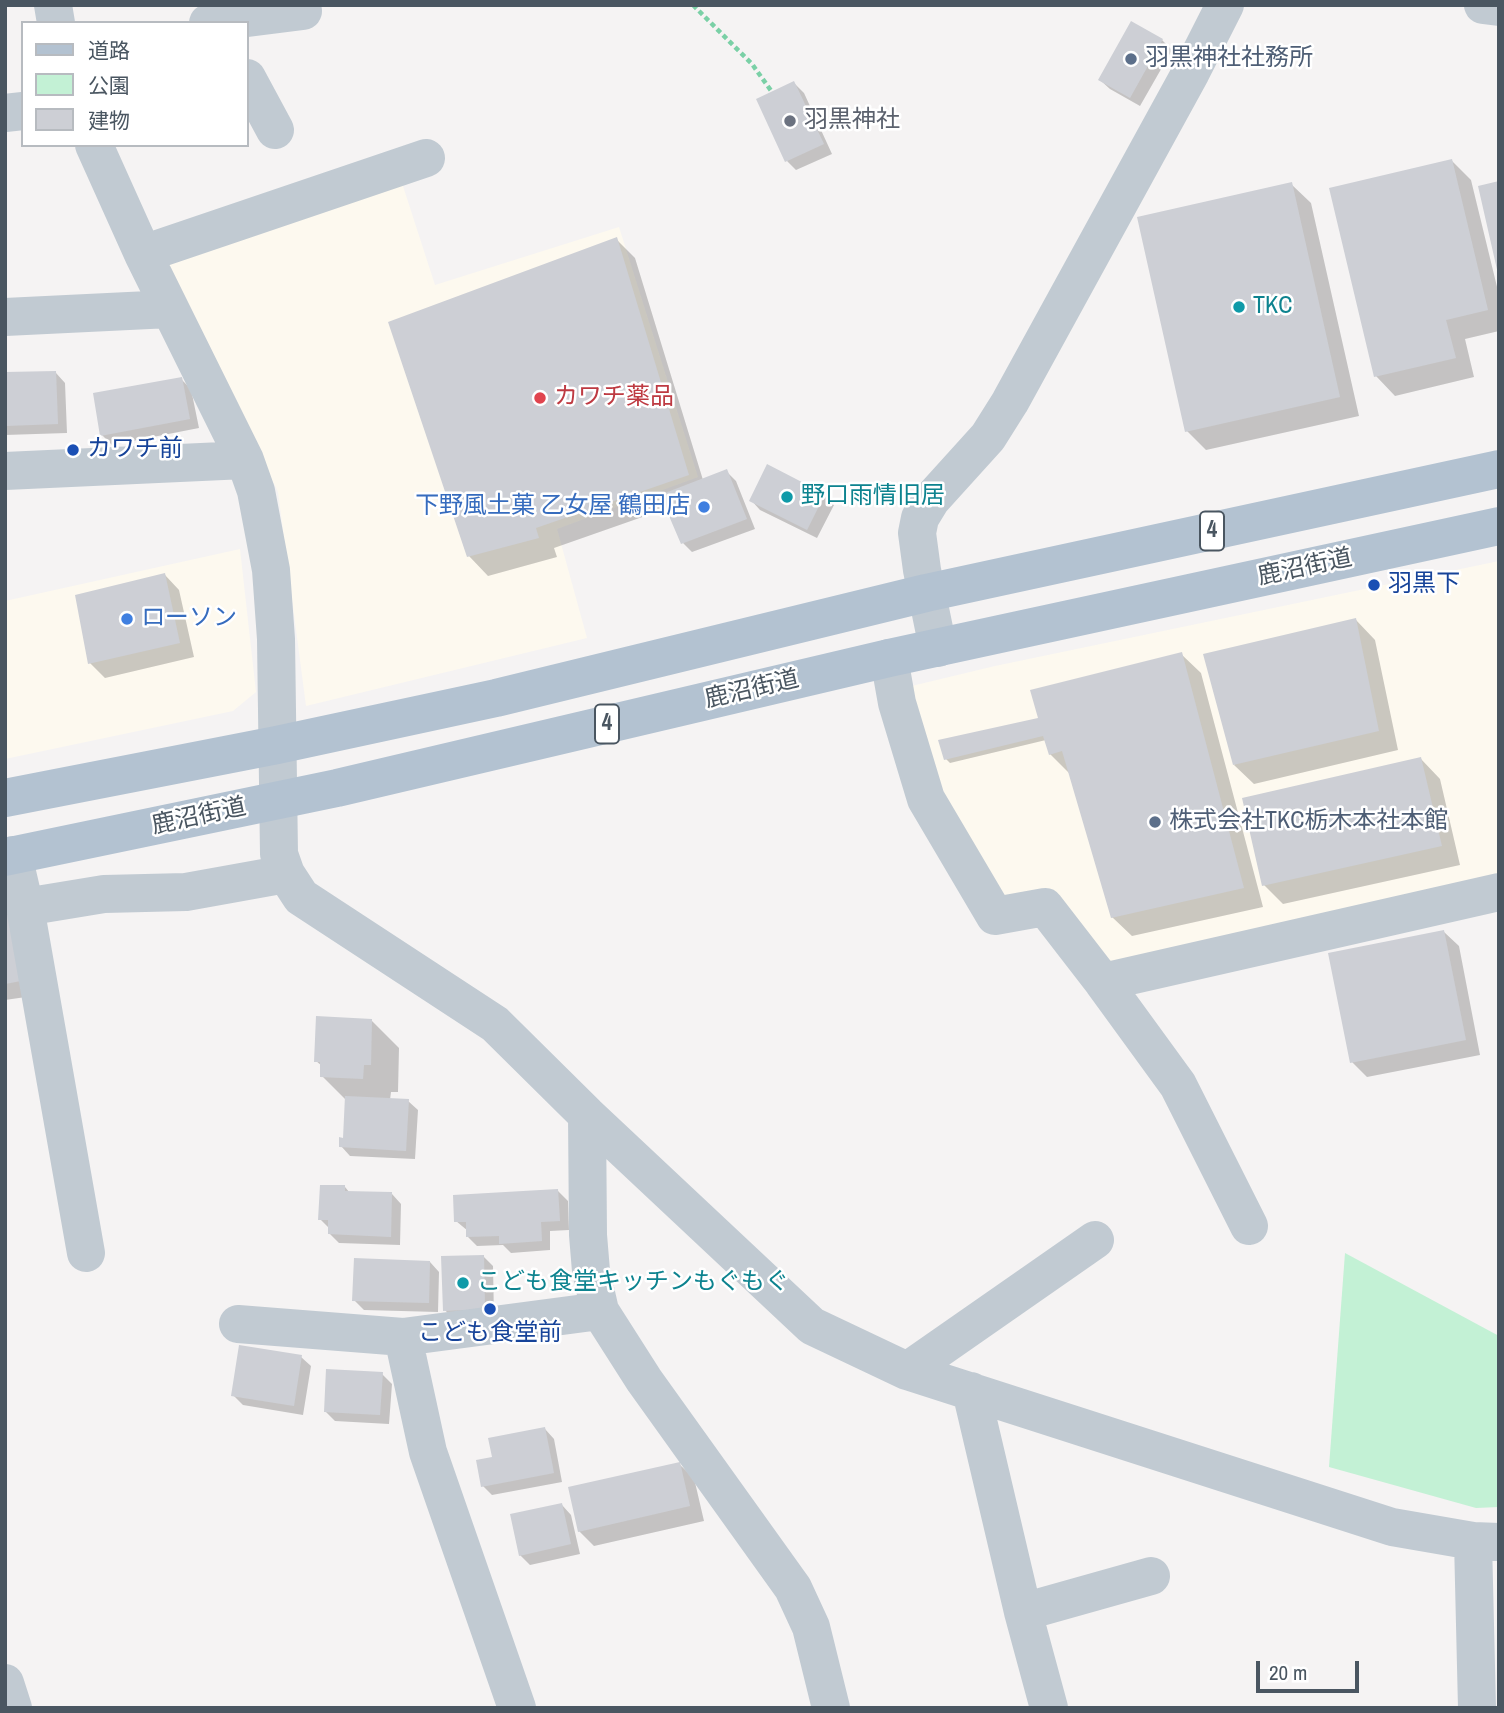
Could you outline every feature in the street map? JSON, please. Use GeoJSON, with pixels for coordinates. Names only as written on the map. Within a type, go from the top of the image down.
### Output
{"type":"FeatureCollection","features":[{"type":"Feature","properties":{"kind":"main road","name":"4"},"geometry":{"type":"LineString","coordinates":[[5,798],[277,745],[509,694],[926,593],[1499,469]]}},
{"type":"Feature","properties":{"kind":"main road","name":"鹿沼街道"},"geometry":{"type":"LineString","coordinates":[[9,856],[277,801],[889,658],[1499,526]]}},
{"type":"Feature","properties":{"kind":"street"},"geometry":{"type":"LineString","coordinates":[[938,648],[917,533],[920,519],[931,499],[988,437],[1010,402],[1225,5]]}},
{"type":"Feature","properties":{"kind":"street"},"geometry":{"type":"LineString","coordinates":[[1483,5],[1499,7]]}},
{"type":"Feature","properties":{"kind":"street"},"geometry":{"type":"LineString","coordinates":[[224,21],[303,11]]}},
{"type":"Feature","properties":{"kind":"street"},"geometry":{"type":"LineString","coordinates":[[248,80],[275,130]]}},
{"type":"Feature","properties":{"kind":"street"},"geometry":{"type":"LineString","coordinates":[[95,147],[143,254],[245,460],[256,491],[271,570],[276,639],[279,854],[285,874],[301,897],[495,1024],[587,1115],[812,1326],[907,1371],[1392,1527],[1486,1541],[1477,1708]]}},
{"type":"Feature","properties":{"kind":"street"},"geometry":{"type":"LineString","coordinates":[[143,254],[426,158]]}},
{"type":"Feature","properties":{"kind":"street"},"geometry":{"type":"LineString","coordinates":[[5,317],[170,309]]}},
{"type":"Feature","properties":{"kind":"street"},"geometry":{"type":"LineString","coordinates":[[5,471],[245,460]]}},
{"type":"Feature","properties":{"kind":"street"},"geometry":{"type":"LineString","coordinates":[[889,658],[897,703],[926,799],[995,916],[1045,907],[1178,1085],[1249,1226]]}},
{"type":"Feature","properties":{"kind":"street"},"geometry":{"type":"LineString","coordinates":[[9,856],[25,907],[86,1253]]}},
{"type":"Feature","properties":{"kind":"street"},"geometry":{"type":"LineString","coordinates":[[25,907],[104,894],[186,892],[285,874]]}},
{"type":"Feature","properties":{"kind":"street"},"geometry":{"type":"LineString","coordinates":[[1103,982],[1499,892]]}},
{"type":"Feature","properties":{"kind":"street"},"geometry":{"type":"LineString","coordinates":[[587,1115],[588,1235],[600,1311],[644,1380],[793,1588],[811,1627],[831,1708]]}},
{"type":"Feature","properties":{"kind":"street"},"geometry":{"type":"LineString","coordinates":[[907,1371],[1095,1240]]}},
{"type":"Feature","properties":{"kind":"street"},"geometry":{"type":"LineString","coordinates":[[238,1324],[403,1337],[600,1311]]}},
{"type":"Feature","properties":{"kind":"street"},"geometry":{"type":"LineString","coordinates":[[403,1337],[428,1452],[517,1708]]}},
{"type":"Feature","properties":{"kind":"street"},"geometry":{"type":"LineString","coordinates":[[971,1391],[1023,1612],[1049,1708]]}},
{"type":"Feature","properties":{"kind":"street"},"geometry":{"type":"LineString","coordinates":[[1023,1612],[1151,1576]]}},
{"type":"Feature","properties":{"kind":"street"},"geometry":{"type":"LineString","coordinates":[[5,1683],[13,1708]]}},
{"type":"Feature","properties":{"kind":"path"},"geometry":{"type":"LineString","coordinates":[[693,5],[752,64],[772,92]]}},
{"type":"Feature","properties":{"kind":"shaded area"},"geometry":{"type":"Polygon","coordinates":[[[402,183],[435,285],[619,227],[698,477],[557,529],[587,638],[306,706],[278,492],[167,262],[402,183]]]}},
{"type":"Feature","properties":{"kind":"shaded area"},"geometry":{"type":"Polygon","coordinates":[[[240,549],[256,692],[233,711],[5,759],[5,601],[240,549]]]}},
{"type":"Feature","properties":{"kind":"shaded area"},"geometry":{"type":"Polygon","coordinates":[[[1499,561],[1499,892],[1103,982],[1045,907],[995,916],[895,690],[995,666],[1499,561]]]}},
{"type":"Feature","properties":{"kind":"green space"},"geometry":{"type":"Polygon","coordinates":[[[1345,1253],[1499,1336],[1499,1507],[1476,1508],[1329,1467],[1345,1253]]]}},
{"type":"Feature","properties":{"kind":"building","name":"羽黒神社社務所"},"geometry":{"type":"Polygon","coordinates":[[[1131,21],[1163,39],[1130,98],[1098,80],[1131,21]]]}},
{"type":"Feature","properties":{"kind":"building","name":"羽黒神社"},"geometry":{"type":"Polygon","coordinates":[[[794,81],[824,144],[785,162],[756,99],[794,81]]]}},
{"type":"Feature","properties":{"kind":"building","name":"TKC"},"geometry":{"type":"Polygon","coordinates":[[[1452,159],[1488,310],[1446,320],[1456,358],[1374,377],[1329,188],[1452,159]]]}},
{"type":"Feature","properties":{"kind":"building"},"geometry":{"type":"Polygon","coordinates":[[[1499,181],[1499,274],[1498,274],[1478,186],[1499,181]]]}},
{"type":"Feature","properties":{"kind":"building","name":"TKC"},"geometry":{"type":"Polygon","coordinates":[[[1292,182],[1340,397],[1185,432],[1137,217],[1292,182]]]}},
{"type":"Feature","properties":{"kind":"building","name":"カワチ薬品"},"geometry":{"type":"Polygon","coordinates":[[[617,237],[689,475],[536,528],[539,538],[467,557],[388,322],[617,237]]]}},
{"type":"Feature","properties":{"kind":"building"},"geometry":{"type":"Polygon","coordinates":[[[56,371],[58,424],[5,426],[5,372],[56,371]]]}},
{"type":"Feature","properties":{"kind":"building"},"geometry":{"type":"Polygon","coordinates":[[[182,377],[190,419],[100,436],[93,393],[182,377]]]}},
{"type":"Feature","properties":{"kind":"building","name":"野口雨情旧居"},"geometry":{"type":"Polygon","coordinates":[[[767,464],[825,494],[807,530],[749,501],[767,464]]]}},
{"type":"Feature","properties":{"kind":"building","name":"下野風土菓 乙女屋 鶴田店"},"geometry":{"type":"Polygon","coordinates":[[[727,469],[747,519],[681,544],[660,495],[727,469]]]}},
{"type":"Feature","properties":{"kind":"building","name":"ローソン"},"geometry":{"type":"Polygon","coordinates":[[[165,573],[180,643],[88,664],[75,595],[165,573]]]}},
{"type":"Feature","properties":{"kind":"building"},"geometry":{"type":"Polygon","coordinates":[[[1356,618],[1379,731],[1233,765],[1203,654],[1356,618]]]}},
{"type":"Feature","properties":{"kind":"building","name":"株式会社TKC栃木本社本館"},"geometry":{"type":"Polygon","coordinates":[[[1182,652],[1244,888],[1111,918],[1062,751],[1049,755],[1043,736],[944,760],[938,740],[1038,718],[1030,690],[1182,652]]]}},
{"type":"Feature","properties":{"kind":"building"},"geometry":{"type":"Polygon","coordinates":[[[1421,757],[1442,846],[1262,886],[1242,798],[1421,757]]]}},
{"type":"Feature","properties":{"kind":"building"},"geometry":{"type":"Polygon","coordinates":[[[5,905],[26,980],[5,984],[5,905]]]}},
{"type":"Feature","properties":{"kind":"building"},"geometry":{"type":"Polygon","coordinates":[[[1444,930],[1466,1040],[1350,1063],[1328,953],[1444,930]]]}},
{"type":"Feature","properties":{"kind":"building"},"geometry":{"type":"Polygon","coordinates":[[[316,1016],[372,1019],[371,1065],[364,1065],[363,1079],[320,1077],[320,1062],[314,1062],[316,1016]]]}},
{"type":"Feature","properties":{"kind":"building"},"geometry":{"type":"Polygon","coordinates":[[[345,1096],[409,1099],[406,1151],[339,1147],[339,1137],[343,1138],[345,1096]]]}},
{"type":"Feature","properties":{"kind":"building"},"geometry":{"type":"Polygon","coordinates":[[[320,1185],[345,1185],[345,1191],[392,1192],[391,1237],[328,1234],[328,1220],[318,1220],[320,1185]]]}},
{"type":"Feature","properties":{"kind":"building"},"geometry":{"type":"Polygon","coordinates":[[[558,1189],[560,1221],[541,1222],[542,1241],[499,1244],[499,1236],[466,1237],[466,1222],[454,1222],[453,1195],[558,1189]]]}},
{"type":"Feature","properties":{"kind":"building","name":"こども食堂キッチンもぐもぐ"},"geometry":{"type":"Polygon","coordinates":[[[484,1255],[485,1309],[443,1311],[441,1256],[484,1255]]]}},
{"type":"Feature","properties":{"kind":"building"},"geometry":{"type":"Polygon","coordinates":[[[354,1258],[430,1261],[429,1303],[352,1301],[354,1258]]]}},
{"type":"Feature","properties":{"kind":"building"},"geometry":{"type":"Polygon","coordinates":[[[239,1345],[302,1355],[294,1406],[231,1396],[239,1345]]]}},
{"type":"Feature","properties":{"kind":"building"},"geometry":{"type":"Polygon","coordinates":[[[326,1369],[383,1372],[380,1415],[324,1412],[326,1369]]]}},
{"type":"Feature","properties":{"kind":"building"},"geometry":{"type":"Polygon","coordinates":[[[545,1427],[554,1473],[481,1487],[476,1460],[492,1457],[488,1438],[545,1427]]]}},
{"type":"Feature","properties":{"kind":"building"},"geometry":{"type":"Polygon","coordinates":[[[680,1462],[690,1506],[578,1532],[568,1487],[680,1462]]]}},
{"type":"Feature","properties":{"kind":"building"},"geometry":{"type":"Polygon","coordinates":[[[562,1503],[571,1544],[519,1556],[510,1514],[562,1503]]]}},
{"type":"Feature","properties":{"kind":"place","name":"羽黒神社社務所"},"geometry":{"type":"Point","coordinates":[1131,59]}},
{"type":"Feature","properties":{"kind":"place","name":"羽黒神社"},"geometry":{"type":"Point","coordinates":[790,121]}},
{"type":"Feature","properties":{"kind":"place","name":"TKC"},"geometry":{"type":"Point","coordinates":[1239,307]}},
{"type":"Feature","properties":{"kind":"place","name":"カワチ薬品"},"geometry":{"type":"Point","coordinates":[540,398]}},
{"type":"Feature","properties":{"kind":"place","name":"カワチ前"},"geometry":{"type":"Point","coordinates":[73,450]}},
{"type":"Feature","properties":{"kind":"place","name":"野口雨情旧居"},"geometry":{"type":"Point","coordinates":[787,497]}},
{"type":"Feature","properties":{"kind":"place","name":"下野風土菓 乙女屋 鶴田店"},"geometry":{"type":"Point","coordinates":[704,507]}},
{"type":"Feature","properties":{"kind":"place","name":"羽黒下"},"geometry":{"type":"Point","coordinates":[1374,585]}},
{"type":"Feature","properties":{"kind":"place","name":"ローソン"},"geometry":{"type":"Point","coordinates":[127,619]}},
{"type":"Feature","properties":{"kind":"place","name":"株式会社TKC栃木本社本館"},"geometry":{"type":"Point","coordinates":[1155,822]}},
{"type":"Feature","properties":{"kind":"place","name":"こども食堂キッチンもぐもぐ"},"geometry":{"type":"Point","coordinates":[463,1283]}},
{"type":"Feature","properties":{"kind":"place","name":"こども食堂前"},"geometry":{"type":"Point","coordinates":[490,1309]}}]}
